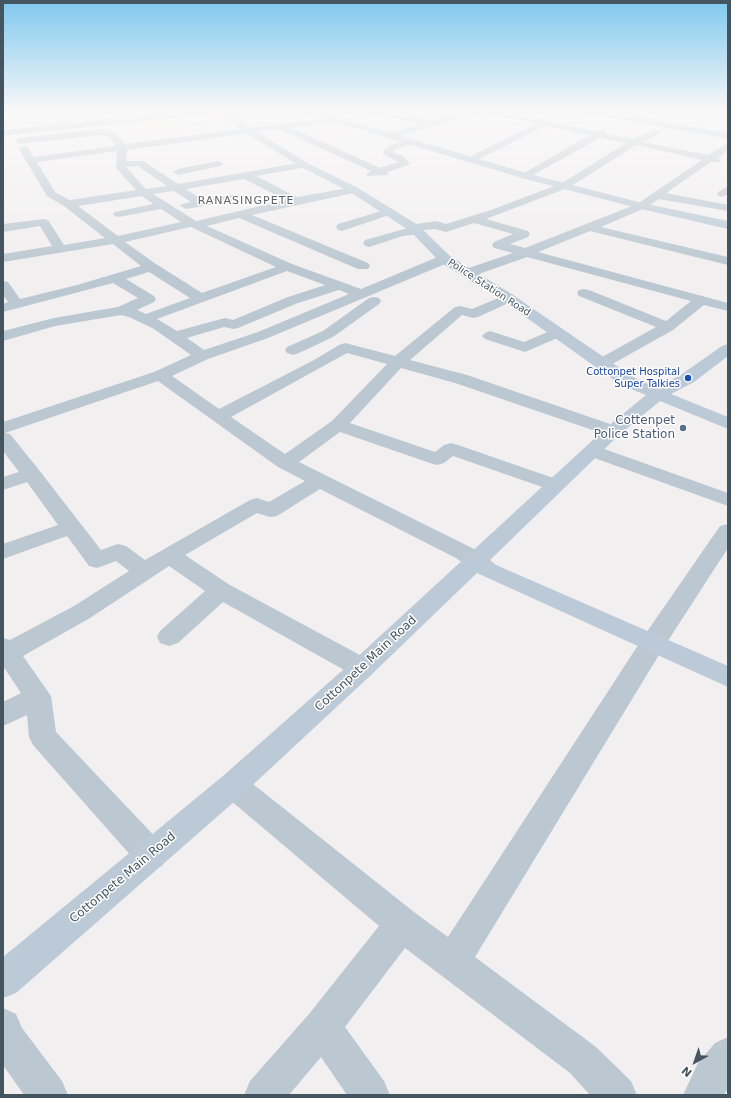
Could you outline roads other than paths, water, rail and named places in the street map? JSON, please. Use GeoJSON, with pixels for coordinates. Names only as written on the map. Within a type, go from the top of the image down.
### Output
{"type":"FeatureCollection","features":[{"type":"Feature","properties":{"kind":"street"},"geometry":{"type":"LineString","coordinates":[[34,163],[51,194],[68,204],[150,267],[201,299]]}},
{"type":"Feature","properties":{"kind":"street"},"geometry":{"type":"LineString","coordinates":[[135,163],[121,164],[120,168],[143,192],[193,224],[287,267],[368,298]]}},
{"type":"Feature","properties":{"kind":"street"},"geometry":{"type":"LineString","coordinates":[[140,163],[200,203]]}},
{"type":"Feature","properties":{"kind":"street","name":"Police Station Road"},"geometry":{"type":"LineString","coordinates":[[301,163],[358,186],[388,212],[416,229],[445,259],[508,298],[627,381],[728,424]]}},
{"type":"Feature","properties":{"kind":"street"},"geometry":{"type":"LineString","coordinates":[[363,163],[382,172]]}},
{"type":"Feature","properties":{"kind":"street"},"geometry":{"type":"LineString","coordinates":[[3,258],[116,240],[296,202],[358,186],[375,177],[371,173],[382,172],[404,163]]}},
{"type":"Feature","properties":{"kind":"street"},"geometry":{"type":"LineString","coordinates":[[481,163],[641,206],[728,225]]}},
{"type":"Feature","properties":{"kind":"street"},"geometry":{"type":"LineString","coordinates":[[526,176],[548,163]]}},
{"type":"Feature","properties":{"kind":"street"},"geometry":{"type":"LineString","coordinates":[[369,243],[416,229],[436,225],[446,228],[474,219],[566,185],[601,163]]}},
{"type":"Feature","properties":{"kind":"street"},"geometry":{"type":"LineString","coordinates":[[468,274],[525,253],[641,206],[702,163]]}},
{"type":"Feature","properties":{"kind":"street"},"geometry":{"type":"LineString","coordinates":[[160,175],[218,164]]}},
{"type":"Feature","properties":{"kind":"street"},"geometry":{"type":"LineString","coordinates":[[68,204],[304,165]]}},
{"type":"Feature","properties":{"kind":"street"},"geometry":{"type":"LineString","coordinates":[[245,175],[296,202]]}},
{"type":"Feature","properties":{"kind":"street"},"geometry":{"type":"LineString","coordinates":[[670,186],[684,188]]}},
{"type":"Feature","properties":{"kind":"street"},"geometry":{"type":"LineString","coordinates":[[657,194],[728,208]]}},
{"type":"Feature","properties":{"kind":"street"},"geometry":{"type":"LineString","coordinates":[[119,214],[238,197]]}},
{"type":"Feature","properties":{"kind":"street"},"geometry":{"type":"LineString","coordinates":[[342,227],[388,212]]}},
{"type":"Feature","properties":{"kind":"street"},"geometry":{"type":"LineString","coordinates":[[240,214],[363,266]]}},
{"type":"Feature","properties":{"kind":"street"},"geometry":{"type":"LineString","coordinates":[[474,219],[524,234],[498,245],[728,307]]}},
{"type":"Feature","properties":{"kind":"street"},"geometry":{"type":"LineString","coordinates":[[3,228],[44,222],[60,249]]}},
{"type":"Feature","properties":{"kind":"street"},"geometry":{"type":"LineString","coordinates":[[588,227],[728,261]]}},
{"type":"Feature","properties":{"kind":"street"},"geometry":{"type":"LineString","coordinates":[[38,237],[51,235]]}},
{"type":"Feature","properties":{"kind":"street"},"geometry":{"type":"LineString","coordinates":[[3,428],[160,375],[202,356],[368,298],[445,259]]}},
{"type":"Feature","properties":{"kind":"street"},"geometry":{"type":"LineString","coordinates":[[3,308],[150,267]]}},
{"type":"Feature","properties":{"kind":"street"},"geometry":{"type":"LineString","coordinates":[[145,319],[287,267]]}},
{"type":"Feature","properties":{"kind":"street"},"geometry":{"type":"LineString","coordinates":[[609,276],[584,293],[668,327]]}},
{"type":"Feature","properties":{"kind":"street"},"geometry":{"type":"LineString","coordinates":[[3,336],[54,322],[121,311],[149,299],[114,278]]}},
{"type":"Feature","properties":{"kind":"street"},"geometry":{"type":"LineString","coordinates":[[3,285],[17,305]]}},
{"type":"Feature","properties":{"kind":"street"},"geometry":{"type":"LineString","coordinates":[[174,337],[225,322],[233,325],[293,300],[338,286]]}},
{"type":"Feature","properties":{"kind":"street"},"geometry":{"type":"LineString","coordinates":[[293,350],[328,334],[368,298]]}},
{"type":"Feature","properties":{"kind":"street"},"geometry":{"type":"LineString","coordinates":[[285,463],[338,425],[398,362],[460,310],[472,314],[508,298]]}},
{"type":"Feature","properties":{"kind":"street"},"geometry":{"type":"LineString","coordinates":[[601,364],[668,327],[702,300]]}},
{"type":"Feature","properties":{"kind":"street"},"geometry":{"type":"LineString","coordinates":[[121,311],[133,313],[145,319],[202,356]]}},
{"type":"Feature","properties":{"kind":"street"},"geometry":{"type":"LineString","coordinates":[[490,336],[525,347],[538,340],[557,333]]}},
{"type":"Feature","properties":{"kind":"street"},"geometry":{"type":"LineString","coordinates":[[263,335],[320,363]]}},
{"type":"Feature","properties":{"kind":"street"},"geometry":{"type":"LineString","coordinates":[[218,416],[320,363],[345,348],[461,379],[613,431]]}},
{"type":"Feature","properties":{"kind":"street","name":"Cottonpete Main Road"},"geometry":{"type":"LineString","coordinates":[[3,980],[233,785],[362,668],[613,431],[658,394],[688,378],[728,349]]}},
{"type":"Feature","properties":{"kind":"street"},"geometry":{"type":"LineString","coordinates":[[160,375],[285,463],[464,553],[488,570],[728,677]]}},
{"type":"Feature","properties":{"kind":"street"},"geometry":{"type":"LineString","coordinates":[[338,425],[437,460],[451,450],[541,479],[555,485]]}},
{"type":"Feature","properties":{"kind":"street"},"geometry":{"type":"LineString","coordinates":[[3,438],[97,561],[118,551],[144,571]]}},
{"type":"Feature","properties":{"kind":"street"},"geometry":{"type":"LineString","coordinates":[[593,451],[728,500]]}},
{"type":"Feature","properties":{"kind":"street"},"geometry":{"type":"LineString","coordinates":[[3,484],[32,474]]}},
{"type":"Feature","properties":{"kind":"street"},"geometry":{"type":"LineString","coordinates":[[151,855],[43,738],[38,696],[5,650],[82,612],[169,555],[257,504],[270,511],[320,480]]}},
{"type":"Feature","properties":{"kind":"street"},"geometry":{"type":"LineString","coordinates":[[3,552],[72,527]]}},
{"type":"Feature","properties":{"kind":"street"},"geometry":{"type":"LineString","coordinates":[[453,961],[653,643],[728,531]]}},
{"type":"Feature","properties":{"kind":"street"},"geometry":{"type":"LineString","coordinates":[[169,555],[222,591],[362,668]]}},
{"type":"Feature","properties":{"kind":"street"},"geometry":{"type":"LineString","coordinates":[[169,637],[212,598],[222,591]]}},
{"type":"Feature","properties":{"kind":"street"},"geometry":{"type":"LineString","coordinates":[[3,715],[38,696]]}},
{"type":"Feature","properties":{"kind":"street"},"geometry":{"type":"LineString","coordinates":[[233,785],[402,924],[583,1060],[617,1095]]}},
{"type":"Feature","properties":{"kind":"street"},"geometry":{"type":"LineString","coordinates":[[264,1095],[322,1027],[402,924]]}},
{"type":"Feature","properties":{"kind":"street"},"geometry":{"type":"LineString","coordinates":[[3,1027],[10,1041],[48,1095]]}},
{"type":"Feature","properties":{"kind":"street"},"geometry":{"type":"LineString","coordinates":[[322,1027],[370,1095]]}},
{"type":"Feature","properties":{"kind":"street"},"geometry":{"type":"LineString","coordinates":[[703,1095],[712,1077],[728,1056]]}},
{"type":"Feature","properties":{"kind":"place","name":"Cottonpet Hospital Super Talkies"},"geometry":{"type":"Point","coordinates":[688,378]}},
{"type":"Feature","properties":{"kind":"place","name":"Cottenpet Police Station"},"geometry":{"type":"Point","coordinates":[683,428]}},
{"type":"Feature","properties":{"kind":"district","name":"RANASINGPETE"},"geometry":{"type":"Point","coordinates":[246,201]}}]}
